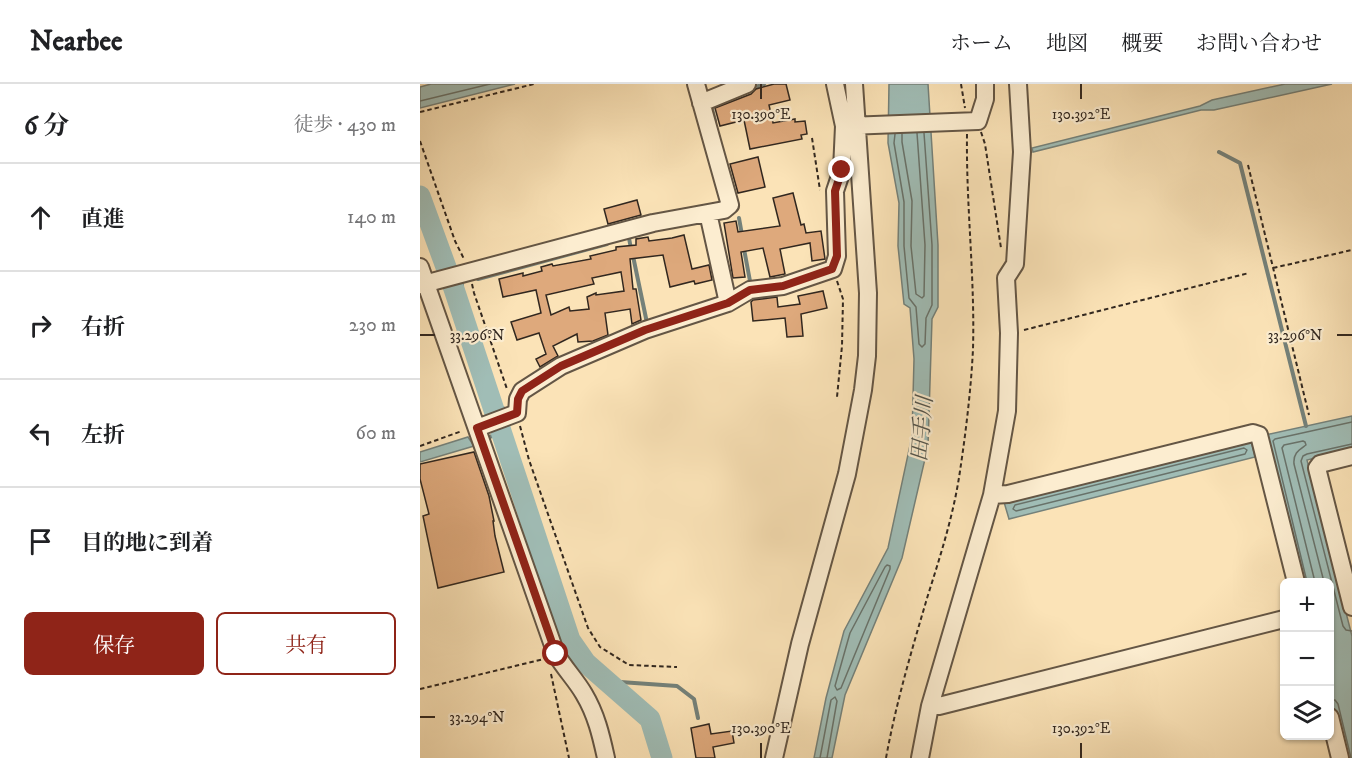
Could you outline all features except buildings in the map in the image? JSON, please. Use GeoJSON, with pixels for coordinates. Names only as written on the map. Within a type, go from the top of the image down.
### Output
{"type":"FeatureCollection","features":[{"type":"Feature","properties":{"kind":"street"},"geometry":{"type":"LineString","coordinates":[[425,284],[653,223],[724,210],[730,205],[696,84]]}},
{"type":"Feature","properties":{"kind":"street"},"geometry":{"type":"LineString","coordinates":[[701,103],[747,84]]}},
{"type":"Feature","properties":{"kind":"street"},"geometry":{"type":"LineString","coordinates":[[477,428],[517,413],[518,399],[522,391],[561,366],[645,330],[728,303],[750,290],[783,286],[832,269],[837,256],[835,191],[855,126],[836,84]]}},
{"type":"Feature","properties":{"kind":"street"},"geometry":{"type":"LineString","coordinates":[[774,758],[800,644],[847,474],[863,390],[867,356],[868,294],[854,84]]}},
{"type":"Feature","properties":{"kind":"street"},"geometry":{"type":"LineString","coordinates":[[855,126],[967,122],[985,99],[985,84]]}},
{"type":"Feature","properties":{"kind":"street"},"geometry":{"type":"LineString","coordinates":[[920,758],[930,706],[992,495],[1007,411],[1009,333],[1006,278],[1015,264],[1022,152],[1018,84]]}},
{"type":"Feature","properties":{"kind":"street"},"geometry":{"type":"LineString","coordinates":[[708,213],[728,303]]}},
{"type":"Feature","properties":{"kind":"street"},"geometry":{"type":"LineString","coordinates":[[420,267],[477,428],[553,656],[563,665],[584,693],[599,726],[606,758]]}},
{"type":"Feature","properties":{"kind":"street"},"geometry":{"type":"LineString","coordinates":[[992,495],[1008,494],[1253,433],[1259,435],[1295,578]]}},
{"type":"Feature","properties":{"kind":"street"},"geometry":{"type":"LineString","coordinates":[[1352,456],[1320,464],[1317,468],[1352,607]]}},
{"type":"Feature","properties":{"kind":"street"},"geometry":{"type":"LineString","coordinates":[[930,706],[939,706],[1280,620]]}},
{"type":"Feature","properties":{"kind":"street"},"geometry":{"type":"LineString","coordinates":[[1334,736],[1340,758]]}},
{"type":"Feature","properties":{"kind":"path"},"geometry":{"type":"LineString","coordinates":[[420,112],[534,84]]}},
{"type":"Feature","properties":{"kind":"path"},"geometry":{"type":"LineString","coordinates":[[886,758],[909,660],[946,535],[961,463],[968,412],[973,349],[972,278],[967,122],[961,84]]}},
{"type":"Feature","properties":{"kind":"path"},"geometry":{"type":"LineString","coordinates":[[967,122],[985,144],[1002,256]]}},
{"type":"Feature","properties":{"kind":"path"},"geometry":{"type":"LineString","coordinates":[[1248,165],[1310,416]]}},
{"type":"Feature","properties":{"kind":"path"},"geometry":{"type":"LineString","coordinates":[[1273,268],[1352,250]]}},
{"type":"Feature","properties":{"kind":"path"},"geometry":{"type":"LineString","coordinates":[[1009,333],[1249,273]]}},
{"type":"Feature","properties":{"kind":"path"},"geometry":{"type":"LineString","coordinates":[[517,413],[529,460],[588,628],[600,647],[629,665],[677,667]]}},
{"type":"Feature","properties":{"kind":"path"},"geometry":{"type":"LineString","coordinates":[[420,446],[466,429],[477,428]]}},
{"type":"Feature","properties":{"kind":"path"},"geometry":{"type":"LineString","coordinates":[[420,689],[553,656],[550,669],[569,758]]}},
{"type":"Feature","properties":{"kind":"water"},"geometry":{"type":"Polygon","coordinates":[[[431,84],[515,84],[420,108],[420,87],[431,84]]]}},
{"type":"Feature","properties":{"kind":"water","name":"田手川"},"geometry":{"type":"Polygon","coordinates":[[[889,84],[928,84],[938,245],[938,307],[932,319],[928,446],[902,558],[845,695],[832,758],[814,758],[826,698],[844,631],[888,548],[912,436],[914,359],[910,308],[904,304],[898,246],[899,203],[888,143],[889,84]]]}},
{"type":"Feature","properties":{"kind":"water"},"geometry":{"type":"Polygon","coordinates":[[[1285,84],[1332,84],[1214,110],[1201,110],[1033,152],[1032,148],[1200,106],[1212,100],[1285,84]]]}},
{"type":"Feature","properties":{"kind":"water"},"geometry":{"type":"Polygon","coordinates":[[[1352,416],[1352,449],[1307,460],[1352,636],[1352,758],[1345,758],[1334,712],[1334,578],[1301,578],[1265,435],[1352,416]]]}},
{"type":"Feature","properties":{"kind":"water"},"geometry":{"type":"Polygon","coordinates":[[[468,437],[474,446],[420,462],[420,452],[468,437]]]}},
{"type":"Feature","properties":{"kind":"water"},"geometry":{"type":"Polygon","coordinates":[[[1251,440],[1255,457],[1009,519],[1004,502],[1251,440]]]}},
{"type":"Feature","properties":{"kind":"waterway"},"geometry":{"type":"LineString","coordinates":[[750,89],[764,84]]}},
{"type":"Feature","properties":{"kind":"waterway"},"geometry":{"type":"LineString","coordinates":[[711,105],[715,121]]}},
{"type":"Feature","properties":{"kind":"waterway"},"geometry":{"type":"LineString","coordinates":[[1219,152],[1240,163],[1306,426]]}},
{"type":"Feature","properties":{"kind":"waterway"},"geometry":{"type":"LineString","coordinates":[[420,196],[454,289],[570,640],[586,663],[650,719],[662,758]]}},
{"type":"Feature","properties":{"kind":"waterway"},"geometry":{"type":"LineString","coordinates":[[739,218],[742,235]]}},
{"type":"Feature","properties":{"kind":"waterway"},"geometry":{"type":"LineString","coordinates":[[629,238],[631,249]]}},
{"type":"Feature","properties":{"kind":"waterway"},"geometry":{"type":"LineString","coordinates":[[478,279],[607,244]]}},
{"type":"Feature","properties":{"kind":"waterway"},"geometry":{"type":"LineString","coordinates":[[744,249],[750,281],[746,284]]}},
{"type":"Feature","properties":{"kind":"waterway"},"geometry":{"type":"LineString","coordinates":[[633,256],[647,323]]}},
{"type":"Feature","properties":{"kind":"waterway"},"geometry":{"type":"LineString","coordinates":[[454,289],[462,285]]}},
{"type":"Feature","properties":{"kind":"waterway"},"geometry":{"type":"LineString","coordinates":[[495,412],[503,408]]}},
{"type":"Feature","properties":{"kind":"waterway"},"geometry":{"type":"LineString","coordinates":[[486,438],[502,433]]}},
{"type":"Feature","properties":{"kind":"waterway"},"geometry":{"type":"LineString","coordinates":[[606,681],[677,686],[694,699],[698,718]]}},
{"type":"Feature","properties":{"kind":"route"},"geometry":{"type":"LineString","coordinates":[[556,654],[477,428],[517,413],[518,399],[522,391],[561,366],[645,330],[728,303],[750,290],[783,286],[832,269],[837,256],[835,191],[842,170]]}}]}
